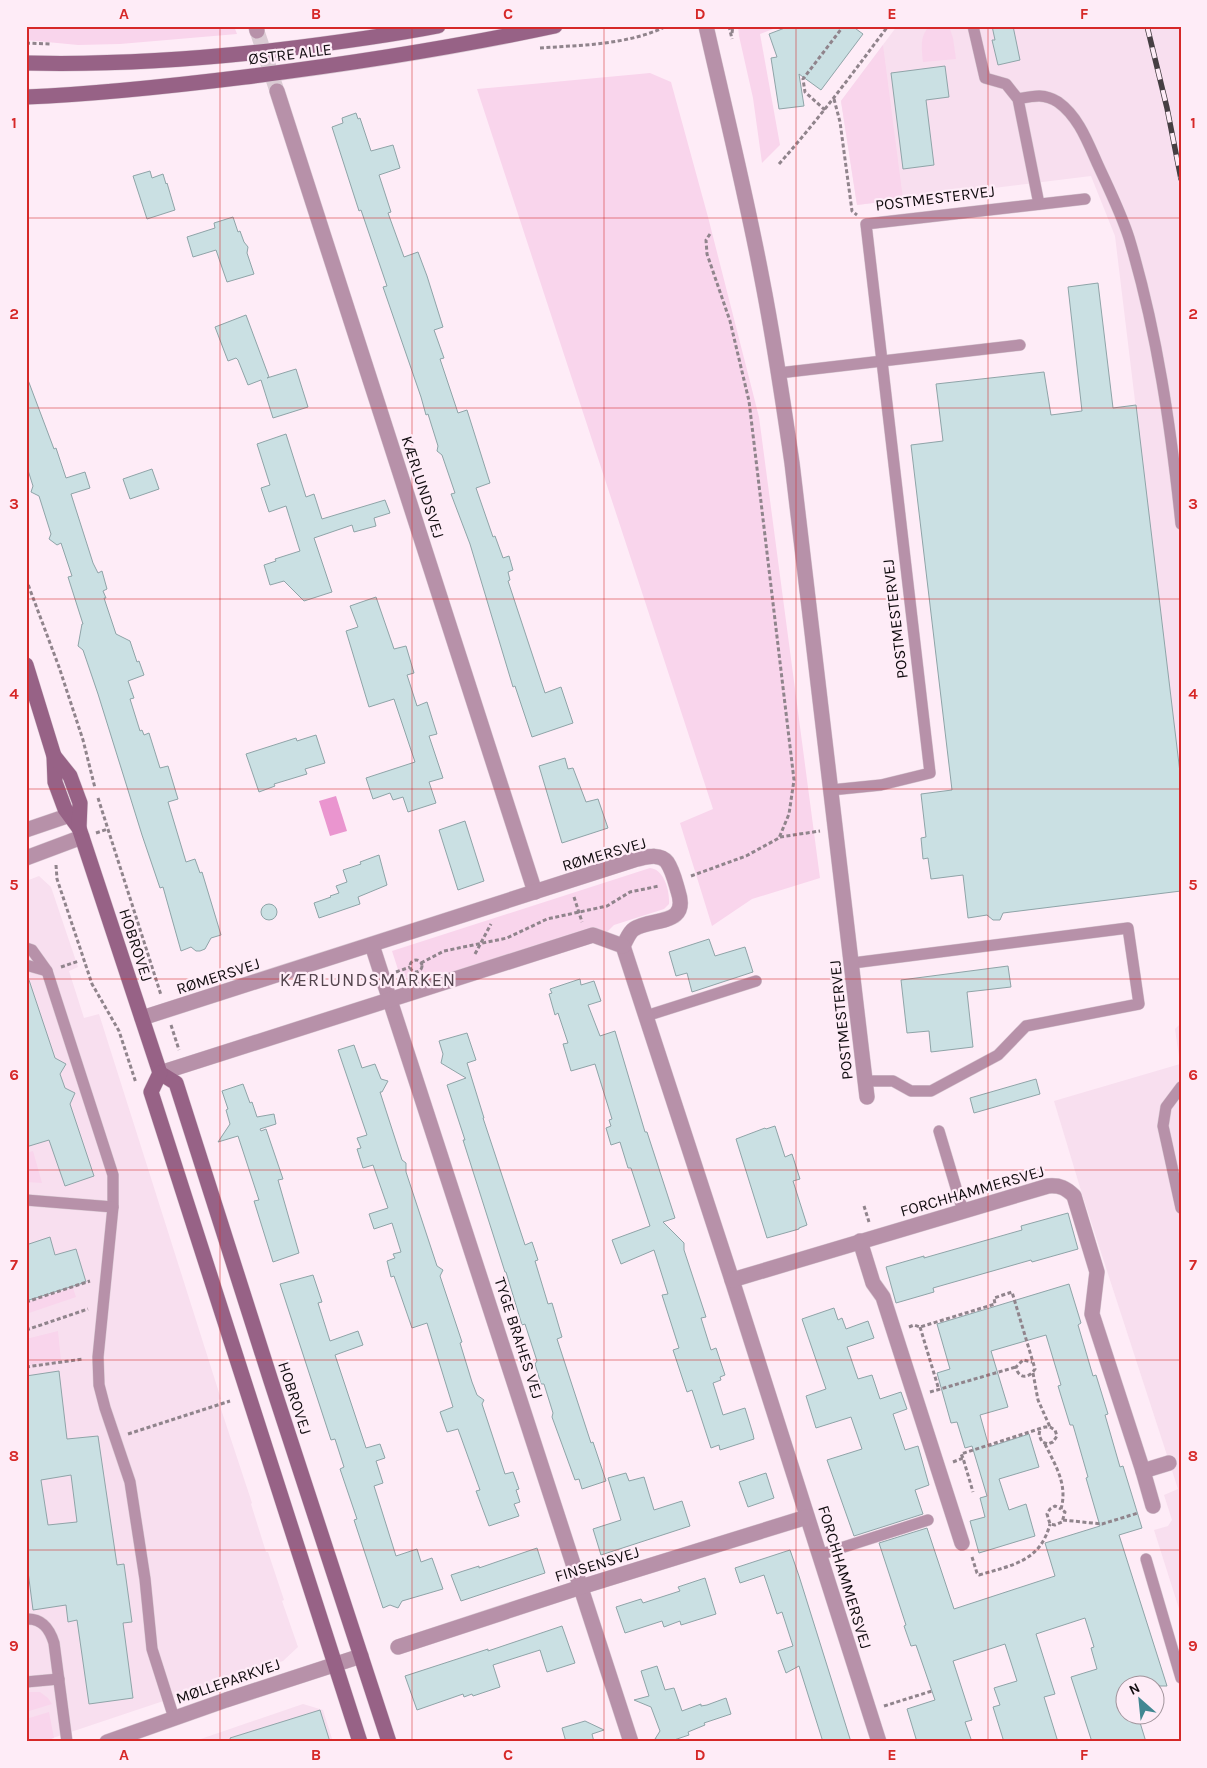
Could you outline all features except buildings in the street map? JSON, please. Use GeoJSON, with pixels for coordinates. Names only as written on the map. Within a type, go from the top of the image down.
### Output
{"type":"FeatureCollection","features":[{"type":"Feature","properties":{"kind":"main road","name":"ØSTRE ALLE"},"geometry":{"type":"LineString","coordinates":[[26,63],[129,63],[196,59],[325,44],[438,26]]}},
{"type":"Feature","properties":{"kind":"main road","name":"ØSTRE ALLE"},"geometry":{"type":"LineString","coordinates":[[26,97],[132,90],[320,68],[438,49],[555,26]]}},
{"type":"Feature","properties":{"kind":"main road","name":"HOBROVEJ"},"geometry":{"type":"LineString","coordinates":[[26,665],[54,756],[55,782],[65,809],[80,833],[160,1073],[176,1083],[389,1742]]}},
{"type":"Feature","properties":{"kind":"main road","name":"HOBROVEJ"},"geometry":{"type":"LineString","coordinates":[[54,756],[70,776],[80,803],[80,833]]}},
{"type":"Feature","properties":{"kind":"main road"},"geometry":{"type":"LineString","coordinates":[[160,1073],[151,1092],[360,1742]]}},
{"type":"Feature","properties":{"kind":"street","name":"POSTMESTERVEJ"},"geometry":{"type":"LineString","coordinates":[[706,26],[751,225],[779,373],[792,463],[868,1097]]}},
{"type":"Feature","properties":{"kind":"street","name":"KÆRLUNDSVEJ"},"geometry":{"type":"LineString","coordinates":[[277,91],[536,892]]}},
{"type":"Feature","properties":{"kind":"street"},"geometry":{"type":"LineString","coordinates":[[26,830],[70,816]]}},
{"type":"Feature","properties":{"kind":"street"},"geometry":{"type":"LineString","coordinates":[[26,858],[80,833]]}},
{"type":"Feature","properties":{"kind":"street","name":"RØMERSVEJ"},"geometry":{"type":"LineString","coordinates":[[142,1018],[652,856],[664,859],[671,868],[681,908],[675,916],[633,930],[623,946]]}},
{"type":"Feature","properties":{"kind":"street"},"geometry":{"type":"LineString","coordinates":[[160,1073],[593,935],[623,946]]}},
{"type":"Feature","properties":{"kind":"street","name":"TYGE BRAHES VEJ"},"geometry":{"type":"LineString","coordinates":[[372,945],[631,1742]]}},
{"type":"Feature","properties":{"kind":"street","name":"FORCHHAMMERSVEJ"},"geometry":{"type":"LineString","coordinates":[[623,946],[808,1517],[878,1742]]}},
{"type":"Feature","properties":{"kind":"street","name":"FORCHHAMMERSVEJ"},"geometry":{"type":"LineString","coordinates":[[732,1280],[1048,1186],[1059,1185],[1068,1189],[1074,1196],[1097,1272],[1092,1314],[1153,1506]]}},
{"type":"Feature","properties":{"kind":"street"},"geometry":{"type":"LineString","coordinates":[[860,1241],[873,1283],[883,1297],[895,1332],[962,1543]]}},
{"type":"Feature","properties":{"kind":"street"},"geometry":{"type":"LineString","coordinates":[[1142,1471],[1169,1462]]}},
{"type":"Feature","properties":{"kind":"street","name":"FINSENSVEJ"},"geometry":{"type":"LineString","coordinates":[[398,1647],[581,1587],[808,1517]]}},
{"type":"Feature","properties":{"kind":"street","name":"MØLLEPARKVEJ"},"geometry":{"type":"LineString","coordinates":[[107,1742],[361,1656]]}},
{"type":"Feature","properties":{"kind":"lane"},"geometry":{"type":"LineString","coordinates":[[973,26],[985,78],[1006,84],[1018,99],[1039,204]]}},
{"type":"Feature","properties":{"kind":"lane"},"geometry":{"type":"LineString","coordinates":[[1018,99],[1040,95],[1057,101],[1071,114],[1083,133],[1128,237],[1150,316],[1174,454],[1181,524]]}},
{"type":"Feature","properties":{"kind":"lane","name":"POSTMESTERVEJ"},"geometry":{"type":"LineString","coordinates":[[831,790],[881,784],[930,773],[866,224],[1085,199]]}},
{"type":"Feature","properties":{"kind":"lane"},"geometry":{"type":"LineString","coordinates":[[779,373],[1020,345]]}},
{"type":"Feature","properties":{"kind":"lane"},"geometry":{"type":"LineString","coordinates":[[853,963],[1128,928],[1139,1004],[1026,1026],[998,1055],[931,1091],[911,1091],[893,1081],[866,1081]]}},
{"type":"Feature","properties":{"kind":"lane"},"geometry":{"type":"LineString","coordinates":[[26,948],[32,950],[53,970],[113,1176],[113,1206],[98,1357],[99,1385],[130,1482],[145,1579],[152,1649],[174,1718]]}},
{"type":"Feature","properties":{"kind":"lane"},"geometry":{"type":"LineString","coordinates":[[26,966],[53,970]]}},
{"type":"Feature","properties":{"kind":"lane"},"geometry":{"type":"LineString","coordinates":[[646,1016],[756,981]]}},
{"type":"Feature","properties":{"kind":"lane"},"geometry":{"type":"LineString","coordinates":[[1181,1088],[1166,1108],[1163,1126],[1181,1208]]}},
{"type":"Feature","properties":{"kind":"lane"},"geometry":{"type":"LineString","coordinates":[[939,1130],[963,1211]]}},
{"type":"Feature","properties":{"kind":"lane"},"geometry":{"type":"LineString","coordinates":[[26,1200],[113,1206]]}},
{"type":"Feature","properties":{"kind":"lane"},"geometry":{"type":"LineString","coordinates":[[819,1555],[928,1520]]}},
{"type":"Feature","properties":{"kind":"lane"},"geometry":{"type":"LineString","coordinates":[[1146,1558],[1181,1678]]}},
{"type":"Feature","properties":{"kind":"lane"},"geometry":{"type":"LineString","coordinates":[[26,1619],[32,1619],[43,1624],[50,1630],[54,1643],[68,1742]]}},
{"type":"Feature","properties":{"kind":"lane"},"geometry":{"type":"LineString","coordinates":[[26,1682],[59,1679]]}},
{"type":"Feature","properties":{"kind":"path"},"geometry":{"type":"LineString","coordinates":[[729,26],[732,39],[733,26]]}},
{"type":"Feature","properties":{"kind":"path"},"geometry":{"type":"LineString","coordinates":[[779,164],[834,99],[888,26]]}},
{"type":"Feature","properties":{"kind":"path"},"geometry":{"type":"LineString","coordinates":[[825,110],[805,92],[803,79],[842,28]]}},
{"type":"Feature","properties":{"kind":"path"},"geometry":{"type":"LineString","coordinates":[[834,99],[840,122],[852,211],[866,224]]}},
{"type":"Feature","properties":{"kind":"path"},"geometry":{"type":"LineString","coordinates":[[710,234],[706,240],[707,254],[730,321],[749,401],[794,780],[789,814],[779,838]]}},
{"type":"Feature","properties":{"kind":"path"},"geometry":{"type":"LineString","coordinates":[[26,579],[59,667],[83,740],[90,774],[184,1066]]}},
{"type":"Feature","properties":{"kind":"path"},"geometry":{"type":"LineString","coordinates":[[421,963],[444,951],[516,935],[547,919],[607,906],[630,892],[663,886],[746,856],[779,838],[836,828]]}},
{"type":"Feature","properties":{"kind":"path"},"geometry":{"type":"LineString","coordinates":[[569,882],[587,937]]}},
{"type":"Feature","properties":{"kind":"path"},"geometry":{"type":"LineString","coordinates":[[463,976],[502,903]]}},
{"type":"Feature","properties":{"kind":"path"},"geometry":{"type":"LineString","coordinates":[[53,970],[79,961]]}},
{"type":"Feature","properties":{"kind":"path"},"geometry":{"type":"LineString","coordinates":[[26,1302],[105,1276]]}},
{"type":"Feature","properties":{"kind":"path"},"geometry":{"type":"LineString","coordinates":[[895,1332],[914,1325],[920,1327],[995,1304],[994,1298],[1012,1292],[1032,1362],[1035,1364],[1033,1373],[1038,1400],[1050,1427],[1057,1436],[1053,1442],[1045,1443]]}},
{"type":"Feature","properties":{"kind":"path"},"geometry":{"type":"LineString","coordinates":[[26,1330],[103,1305]]}},
{"type":"Feature","properties":{"kind":"path"},"geometry":{"type":"LineString","coordinates":[[920,1327],[939,1390]]}},
{"type":"Feature","properties":{"kind":"path"},"geometry":{"type":"LineString","coordinates":[[26,1367],[98,1357]]}},
{"type":"Feature","properties":{"kind":"path"},"geometry":{"type":"LineString","coordinates":[[915,1397],[1016,1367],[1023,1360],[1032,1362]]}},
{"type":"Feature","properties":{"kind":"path"},"geometry":{"type":"LineString","coordinates":[[1016,1367],[1020,1376],[1026,1377],[1033,1373]]}},
{"type":"Feature","properties":{"kind":"path"},"geometry":{"type":"LineString","coordinates":[[115,1438],[230,1401]]}},
{"type":"Feature","properties":{"kind":"path"},"geometry":{"type":"LineString","coordinates":[[973,1492],[962,1454],[1050,1427]]}},
{"type":"Feature","properties":{"kind":"path"},"geometry":{"type":"LineString","coordinates":[[1040,1429],[1039,1435],[1042,1442],[1045,1443],[1058,1468],[1064,1500],[1061,1509]]}},
{"type":"Feature","properties":{"kind":"path"},"geometry":{"type":"LineString","coordinates":[[938,1467],[963,1458]]}},
{"type":"Feature","properties":{"kind":"path"},"geometry":{"type":"LineString","coordinates":[[962,1543],[968,1546],[976,1573],[980,1575],[1023,1562],[1037,1549],[1047,1536],[1050,1524],[1047,1514],[1050,1509],[1055,1506],[1061,1509],[1064,1512],[1063,1520]]}},
{"type":"Feature","properties":{"kind":"path"},"geometry":{"type":"LineString","coordinates":[[1050,1524],[1055,1525],[1063,1520],[1102,1524],[1148,1510],[1153,1506]]}},
{"type":"Feature","properties":{"kind":"path"},"geometry":{"type":"LineString","coordinates":[[869,1711],[932,1691]]}},
{"type":"Feature","properties":{"kind":"shaded area"},"geometry":{"type":"Polygon","coordinates":[[[26,26],[234,26],[237,34],[120,44],[78,45],[26,40],[26,26]]]}},
{"type":"Feature","properties":{"kind":"shaded area"},"geometry":{"type":"Polygon","coordinates":[[[738,26],[781,26],[760,34],[780,145],[762,163],[753,98],[738,26]]]}},
{"type":"Feature","properties":{"kind":"shaded area"},"geometry":{"type":"Polygon","coordinates":[[[897,26],[1181,26],[1181,781],[1115,236],[1091,176],[857,205],[841,101],[897,26]]]}},
{"type":"Feature","properties":{"kind":"shaded area"},"geometry":{"type":"Polygon","coordinates":[[[930,26],[949,26],[956,59],[923,62],[923,38],[930,26]]]}},
{"type":"Feature","properties":{"kind":"shaded area"},"geometry":{"type":"Polygon","coordinates":[[[883,45],[903,199],[857,205],[841,101],[883,45]]]}},
{"type":"Feature","properties":{"kind":"shaded area"},"geometry":{"type":"Polygon","coordinates":[[[650,73],[671,82],[759,417],[820,878],[752,899],[712,926],[680,823],[713,809],[477,89],[650,73]]]}},
{"type":"Feature","properties":{"kind":"shaded area"},"geometry":{"type":"Polygon","coordinates":[[[336,796],[347,831],[330,836],[319,801],[336,796]]]}},
{"type":"Feature","properties":{"kind":"shaded area"},"geometry":{"type":"Polygon","coordinates":[[[650,868],[659,872],[665,881],[669,904],[664,909],[614,925],[606,933],[592,928],[404,988],[392,951],[650,868]]]}},
{"type":"Feature","properties":{"kind":"shaded area"},"geometry":{"type":"Polygon","coordinates":[[[39,876],[51,887],[78,967],[69,971],[84,1018],[99,1014],[221,1399],[218,1400],[298,1647],[283,1661],[41,1742],[26,1742],[26,881],[39,876]]]}},
{"type":"Feature","properties":{"kind":"shaded area"},"geometry":{"type":"Polygon","coordinates":[[[1181,1023],[1181,1615],[1154,1530],[1168,1526],[1172,1520],[1164,1495],[1178,1489],[1082,1194],[1054,1101],[1180,1064],[1175,1029],[1181,1023]]]}},
{"type":"Feature","properties":{"kind":"shaded area"},"geometry":{"type":"Polygon","coordinates":[[[33,1151],[42,1183],[26,1182],[26,1153],[33,1151]]]}},
{"type":"Feature","properties":{"kind":"shaded area"},"geometry":{"type":"Polygon","coordinates":[[[73,1288],[76,1297],[26,1314],[26,1303],[73,1288]]]}},
{"type":"Feature","properties":{"kind":"shaded area"},"geometry":{"type":"Polygon","coordinates":[[[58,1331],[61,1361],[26,1365],[26,1339],[58,1331]]]}},
{"type":"Feature","properties":{"kind":"shaded area"},"geometry":{"type":"Polygon","coordinates":[[[26,1692],[40,1692],[52,1704],[26,1712],[26,1692]]]}},
{"type":"Feature","properties":{"kind":"shaded area"},"geometry":{"type":"Polygon","coordinates":[[[303,1704],[323,1710],[333,1742],[192,1742],[303,1704]]]}},
{"type":"Feature","properties":{"kind":"shaded area"},"geometry":{"type":"Polygon","coordinates":[[[49,1712],[54,1738],[41,1742],[26,1742],[26,1719],[49,1712]]]}},
{"type":"Feature","properties":{"kind":"tunnel"},"geometry":{"type":"LineString","coordinates":[[257,31],[277,91]]}},
{"type":"Feature","properties":{"kind":"railway"},"geometry":{"type":"LineString","coordinates":[[1147,26],[1167,108],[1181,179]]}},
{"type":"Feature","properties":{"kind":"district","name":"KÆRLUNDSMARKEN"},"geometry":{"type":"Point","coordinates":[368,980]}}]}
